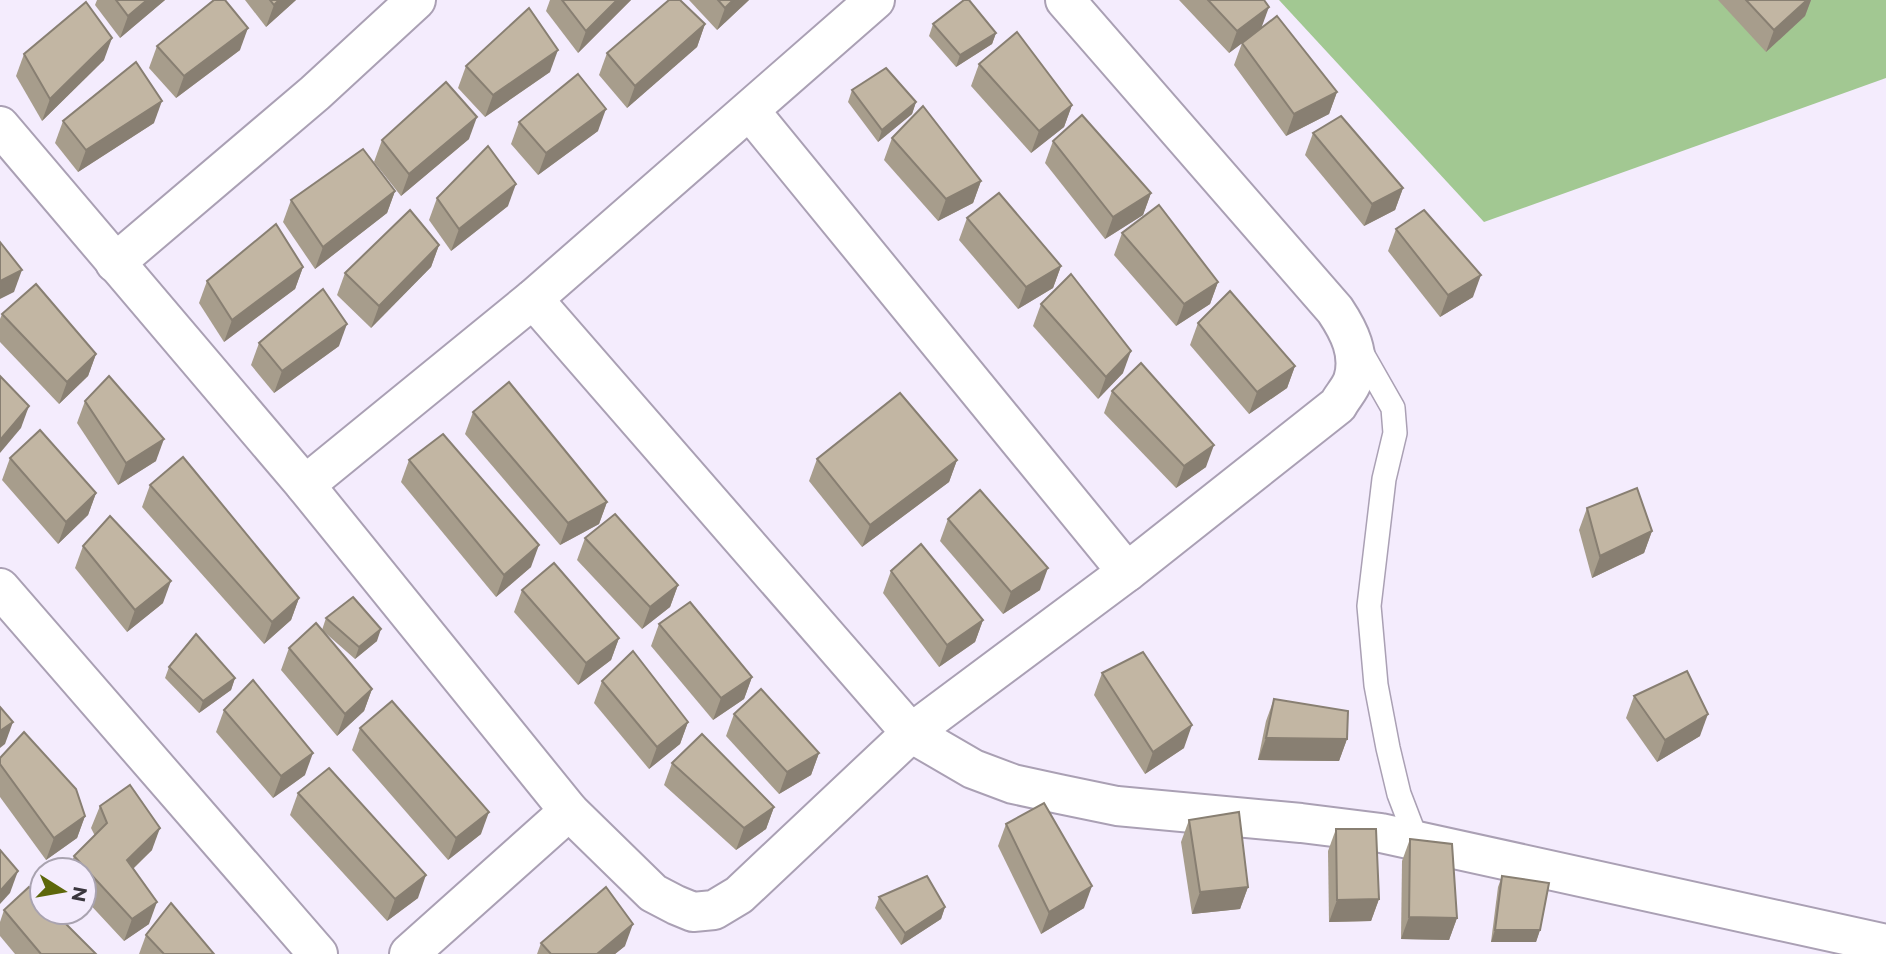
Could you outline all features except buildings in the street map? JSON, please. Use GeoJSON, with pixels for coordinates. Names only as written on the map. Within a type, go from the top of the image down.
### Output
{"type":"FeatureCollection","features":[{"type":"Feature","properties":{"kind":"street"},"geometry":{"type":"LineString","coordinates":[[115,263],[315,93],[416,0]]}},
{"type":"Feature","properties":{"kind":"street"},"geometry":{"type":"LineString","coordinates":[[305,485],[533,299],[875,0]]}},
{"type":"Feature","properties":{"kind":"street"},"geometry":{"type":"LineString","coordinates":[[0,126],[305,485],[569,811],[653,893],[694,912],[714,910],[739,895],[911,733],[1127,572],[1338,405],[1353,381],[1356,356],[1349,332],[1335,310],[1065,0]]}},
{"type":"Feature","properties":{"kind":"street"},"geometry":{"type":"LineString","coordinates":[[750,111],[1127,572]]}},
{"type":"Feature","properties":{"kind":"street"},"geometry":{"type":"LineString","coordinates":[[533,299],[911,733],[973,769],[1013,784],[1117,806],[1381,833],[1886,944]]}},
{"type":"Feature","properties":{"kind":"street"},"geometry":{"type":"LineString","coordinates":[[0,588],[318,954]]}},
{"type":"Feature","properties":{"kind":"street"},"geometry":{"type":"LineString","coordinates":[[409,954],[569,811]]}},
{"type":"Feature","properties":{"kind":"lane"},"geometry":{"type":"LineString","coordinates":[[1349,332],[1393,408],[1395,433],[1384,479],[1369,606],[1376,685],[1386,736],[1399,794],[1417,841]]}},
{"type":"Feature","properties":{"kind":"green space"},"geometry":{"type":"Polygon","coordinates":[[[1279,0],[1886,0],[1886,78],[1484,222],[1279,0]]]}}]}
